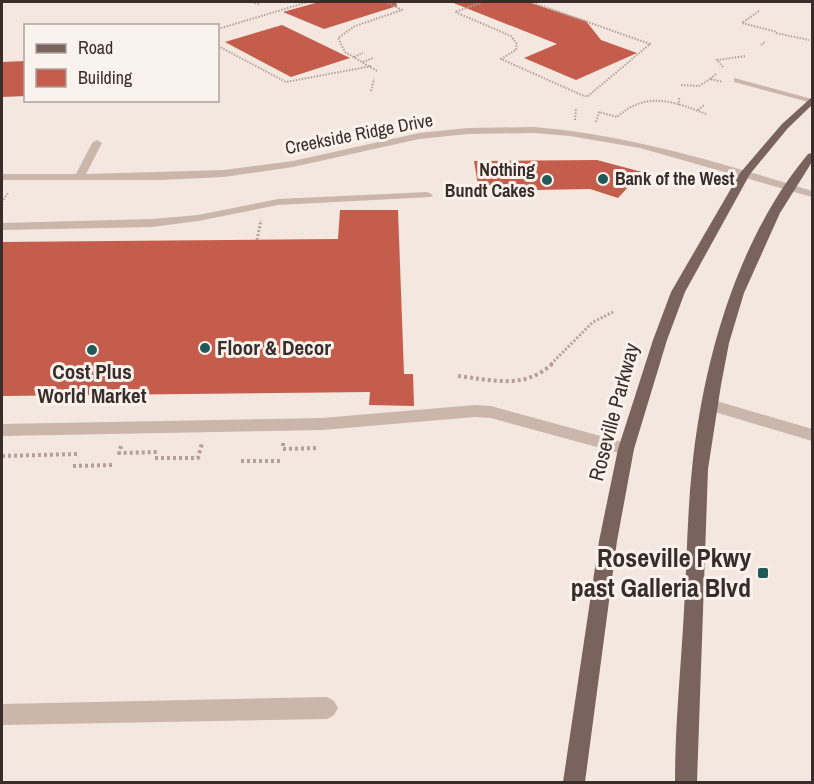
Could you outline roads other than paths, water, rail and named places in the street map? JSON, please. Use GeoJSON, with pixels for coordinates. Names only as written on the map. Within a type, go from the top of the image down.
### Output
{"type":"FeatureCollection","features":[{"type":"Feature","properties":{"kind":"main road","name":"Roseville Parkway"},"geometry":{"type":"LineString","coordinates":[[574,783],[608,541],[626,449],[660,340],[678,292],[745,173],[785,126],[812,101]]}},
{"type":"Feature","properties":{"kind":"main road"},"geometry":{"type":"LineString","coordinates":[[687,776],[700,469],[710,405],[734,300],[789,187],[813,156]]}},
{"type":"Feature","properties":{"kind":"street"},"geometry":{"type":"LineString","coordinates":[[736,80],[812,101]]}},
{"type":"Feature","properties":{"kind":"street","name":"Creekside Ridge Drive"},"geometry":{"type":"LineString","coordinates":[[2,177],[198,175],[255,170],[317,160],[403,139],[497,130],[535,130],[611,139],[699,159],[813,194]]}},
{"type":"Feature","properties":{"kind":"street"},"geometry":{"type":"LineString","coordinates":[[80,176],[97,143]]}},
{"type":"Feature","properties":{"kind":"street"},"geometry":{"type":"LineString","coordinates":[[2,227],[152,223],[198,218],[278,202],[427,195]]}},
{"type":"Feature","properties":{"kind":"street"},"geometry":{"type":"LineString","coordinates":[[710,405],[813,435]]}},
{"type":"Feature","properties":{"kind":"street"},"geometry":{"type":"LineString","coordinates":[[2,430],[322,424],[475,411],[491,412],[626,449]]}},
{"type":"Feature","properties":{"kind":"street"},"geometry":{"type":"LineString","coordinates":[[2,716],[327,708]]}},
{"type":"Feature","properties":{"kind":"place","name":"Bank of the West"},"geometry":{"type":"Point","coordinates":[603,179]}},
{"type":"Feature","properties":{"kind":"place","name":"Nothing Bundt Cakes"},"geometry":{"type":"Point","coordinates":[547,180]}},
{"type":"Feature","properties":{"kind":"place","name":"Floor & Decor"},"geometry":{"type":"Point","coordinates":[205,348]}},
{"type":"Feature","properties":{"kind":"place","name":"Cost Plus World Market"},"geometry":{"type":"Point","coordinates":[92,350]}},
{"type":"Feature","properties":{"kind":"place","name":"Roseville Pkwy past Galleria Blvd"},"geometry":{"type":"Point","coordinates":[763,573]}}]}
